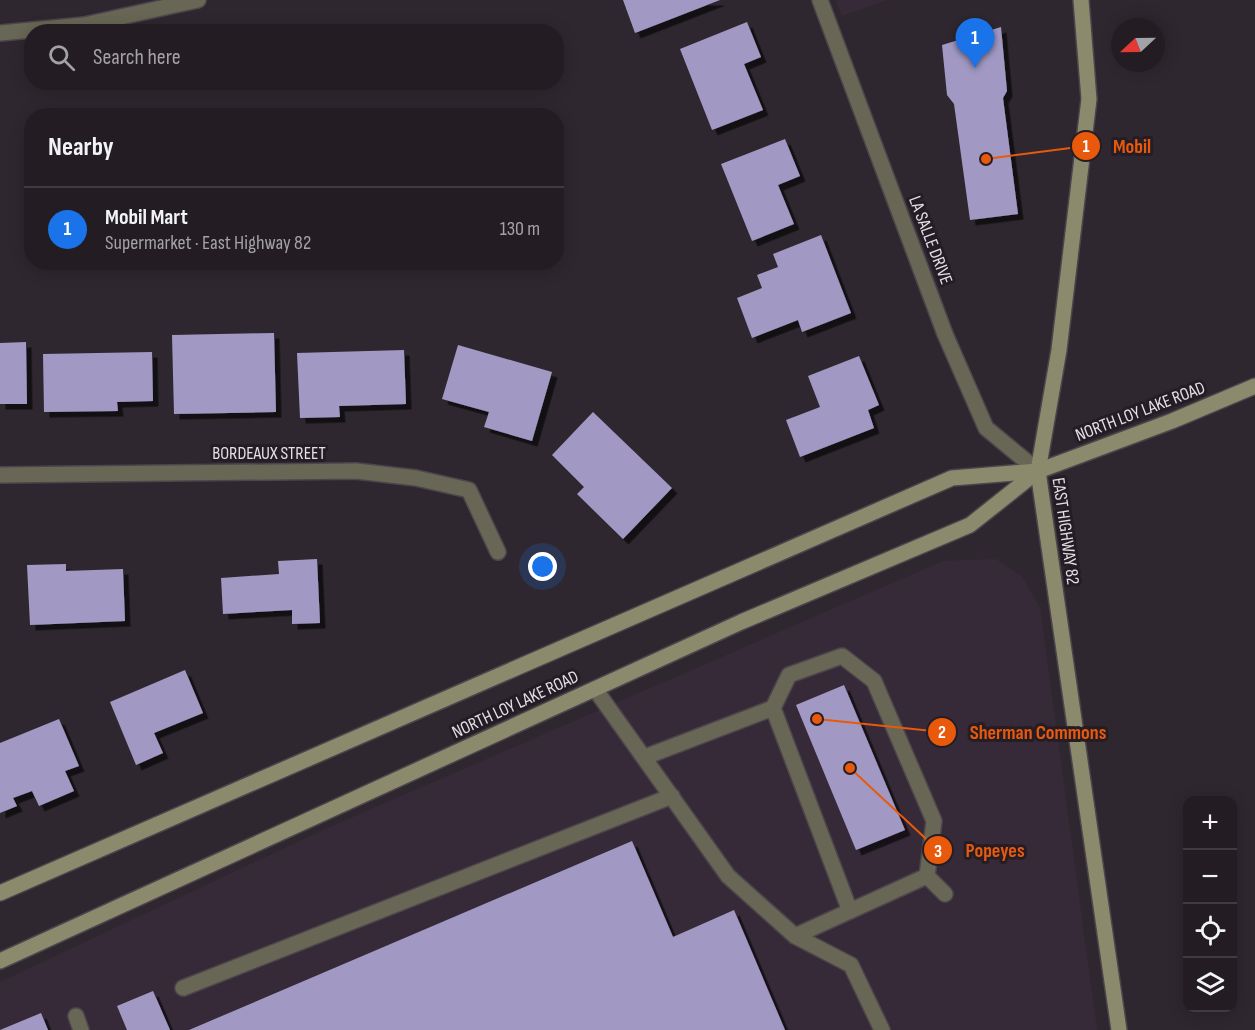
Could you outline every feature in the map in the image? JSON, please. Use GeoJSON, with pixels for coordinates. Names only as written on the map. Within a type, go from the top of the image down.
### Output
{"type":"FeatureCollection","features":[{"type":"Feature","properties":{"kind":"main road","name":"EAST HIGHWAY 82"},"geometry":{"type":"LineString","coordinates":[[1081,0],[1089,99],[1059,350],[1038,471],[1119,1030]]}},
{"type":"Feature","properties":{"kind":"main road","name":"NORTH LOY LAKE ROAD"},"geometry":{"type":"LineString","coordinates":[[0,893],[952,478],[1038,471],[1172,421],[1255,386]]}},
{"type":"Feature","properties":{"kind":"main road","name":"NORTH LOY LAKE ROAD"},"geometry":{"type":"LineString","coordinates":[[0,961],[741,622],[970,525],[1038,471]]}},
{"type":"Feature","properties":{"kind":"street"},"geometry":{"type":"LineString","coordinates":[[93,24],[198,0]]}},
{"type":"Feature","properties":{"kind":"street","name":"LA SALLE DRIVE"},"geometry":{"type":"LineString","coordinates":[[820,0],[945,334],[986,428],[1038,471]]}},
{"type":"Feature","properties":{"kind":"street"},"geometry":{"type":"LineString","coordinates":[[0,33],[24,31]]}},
{"type":"Feature","properties":{"kind":"street","name":"BORDEAUX STREET"},"geometry":{"type":"LineString","coordinates":[[0,475],[356,471],[416,478],[469,490],[498,552]]}},
{"type":"Feature","properties":{"kind":"street"},"geometry":{"type":"LineString","coordinates":[[645,757],[773,708],[789,675],[842,656],[874,681],[934,821],[927,876]]}},
{"type":"Feature","properties":{"kind":"street"},"geometry":{"type":"LineString","coordinates":[[595,689],[728,876],[795,936],[851,965],[882,1030]]}},
{"type":"Feature","properties":{"kind":"street"},"geometry":{"type":"LineString","coordinates":[[773,708],[850,911]]}},
{"type":"Feature","properties":{"kind":"street"},"geometry":{"type":"LineString","coordinates":[[183,988],[672,796]]}},
{"type":"Feature","properties":{"kind":"street"},"geometry":{"type":"LineString","coordinates":[[927,876],[945,894]]}},
{"type":"Feature","properties":{"kind":"street"},"geometry":{"type":"LineString","coordinates":[[795,936],[927,876]]}},
{"type":"Feature","properties":{"kind":"shaded area"},"geometry":{"type":"Polygon","coordinates":[[[836,0],[887,0],[842,16],[836,0]]]}},
{"type":"Feature","properties":{"kind":"shaded area"},"geometry":{"type":"Polygon","coordinates":[[[996,559],[1022,577],[1040,607],[1097,1030],[0,1030],[0,982],[323,830],[943,561],[996,559]]]}},
{"type":"Feature","properties":{"kind":"building"},"geometry":{"type":"Polygon","coordinates":[[[623,0],[720,0],[635,33],[623,0]]]}},
{"type":"Feature","properties":{"kind":"building"},"geometry":{"type":"Polygon","coordinates":[[[747,22],[761,57],[744,64],[763,110],[712,130],[680,49],[747,22]]]}},
{"type":"Feature","properties":{"kind":"building"},"geometry":{"type":"Polygon","coordinates":[[[1001,27],[1007,91],[1003,98],[1018,214],[970,220],[954,104],[947,95],[942,45],[1001,27]]]}},
{"type":"Feature","properties":{"kind":"building"},"geometry":{"type":"Polygon","coordinates":[[[785,139],[800,176],[778,185],[794,224],[752,241],[721,164],[785,139]]]}},
{"type":"Feature","properties":{"kind":"building"},"geometry":{"type":"Polygon","coordinates":[[[821,235],[851,313],[802,332],[798,320],[752,338],[737,298],[762,288],[757,275],[778,267],[773,254],[821,235]]]}},
{"type":"Feature","properties":{"kind":"building"},"geometry":{"type":"Polygon","coordinates":[[[274,333],[276,412],[174,414],[172,335],[274,333]]]}},
{"type":"Feature","properties":{"kind":"building"},"geometry":{"type":"Polygon","coordinates":[[[26,342],[27,404],[0,404],[0,343],[26,342]]]}},
{"type":"Feature","properties":{"kind":"building"},"geometry":{"type":"Polygon","coordinates":[[[458,345],[552,372],[532,441],[484,427],[489,412],[442,399],[458,345]]]}},
{"type":"Feature","properties":{"kind":"building"},"geometry":{"type":"Polygon","coordinates":[[[404,350],[406,404],[339,406],[340,417],[300,418],[297,353],[404,350]]]}},
{"type":"Feature","properties":{"kind":"building"},"geometry":{"type":"Polygon","coordinates":[[[152,352],[153,401],[117,402],[118,411],[44,412],[43,354],[152,352]]]}},
{"type":"Feature","properties":{"kind":"building"},"geometry":{"type":"Polygon","coordinates":[[[859,356],[879,405],[868,410],[874,428],[800,457],[786,420],[820,407],[808,376],[859,356]]]}},
{"type":"Feature","properties":{"kind":"building"},"geometry":{"type":"Polygon","coordinates":[[[593,412],[672,488],[623,539],[577,494],[584,487],[552,455],[593,412]]]}},
{"type":"Feature","properties":{"kind":"building"},"geometry":{"type":"Polygon","coordinates":[[[317,559],[320,623],[292,624],[292,610],[223,614],[221,578],[279,574],[278,561],[317,559]]]}},
{"type":"Feature","properties":{"kind":"building"},"geometry":{"type":"Polygon","coordinates":[[[66,564],[66,571],[123,569],[125,621],[30,625],[27,565],[66,564]]]}},
{"type":"Feature","properties":{"kind":"building"},"geometry":{"type":"Polygon","coordinates":[[[185,670],[203,713],[154,733],[163,753],[136,765],[110,702],[185,670]]]}},
{"type":"Feature","properties":{"kind":"building"},"geometry":{"type":"Polygon","coordinates":[[[844,685],[905,830],[856,850],[796,705],[844,685]]]}},
{"type":"Feature","properties":{"kind":"building"},"geometry":{"type":"Polygon","coordinates":[[[59,719],[79,766],[65,771],[74,791],[39,806],[32,791],[13,798],[17,806],[0,813],[0,743],[59,719]]]}},
{"type":"Feature","properties":{"kind":"building"},"geometry":{"type":"Polygon","coordinates":[[[632,841],[673,937],[734,910],[785,1030],[189,1030],[632,841]]]}},
{"type":"Feature","properties":{"kind":"building"},"geometry":{"type":"Polygon","coordinates":[[[153,991],[170,1030],[127,1030],[117,1006],[153,991]]]}},
{"type":"Feature","properties":{"kind":"building"},"geometry":{"type":"Polygon","coordinates":[[[41,1013],[48,1030],[0,1030],[41,1013]]]}},
{"type":"Feature","properties":{"kind":"place","name":"Mobil Mart"},"geometry":{"type":"Point","coordinates":[975,68]}},
{"type":"Feature","properties":{"kind":"place","name":"Mobil"},"geometry":{"type":"Point","coordinates":[986,159]}},
{"type":"Feature","properties":{"kind":"place","name":"Sherman Commons"},"geometry":{"type":"Point","coordinates":[817,719]}},
{"type":"Feature","properties":{"kind":"place","name":"Popeyes"},"geometry":{"type":"Point","coordinates":[850,768]}}]}
